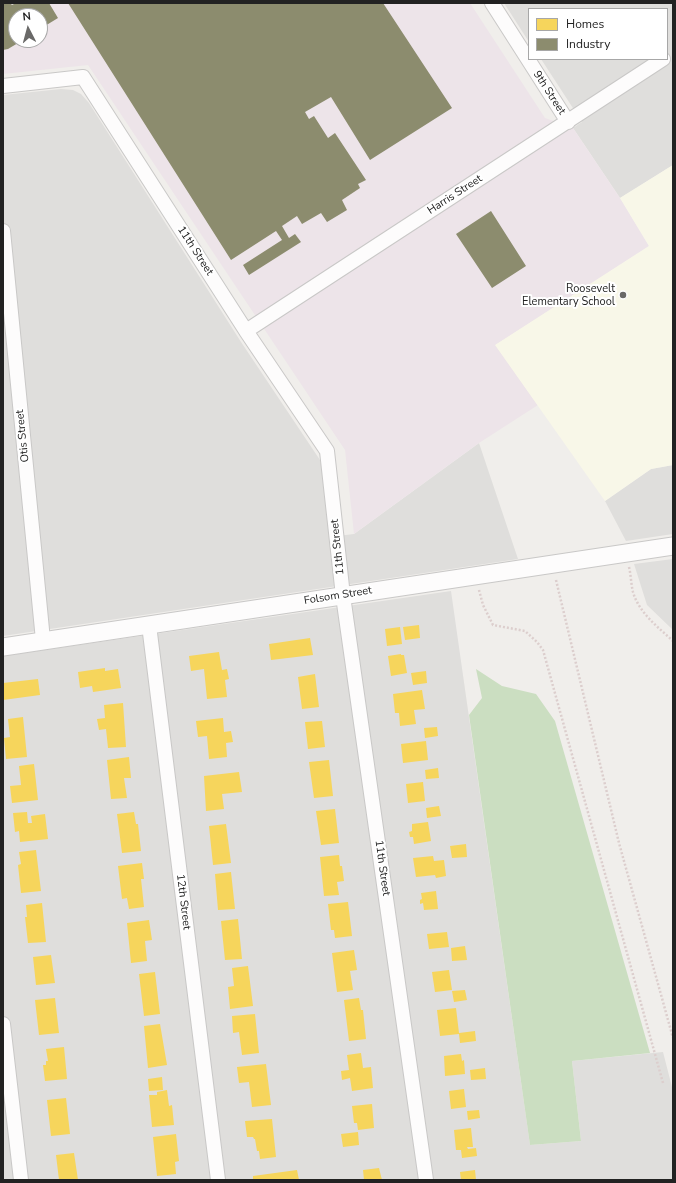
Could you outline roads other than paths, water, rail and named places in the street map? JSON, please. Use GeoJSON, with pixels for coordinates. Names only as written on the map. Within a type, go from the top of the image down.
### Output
{"type":"FeatureCollection","features":[{"type":"Feature","properties":{"kind":"street","name":"9th Street"},"geometry":{"type":"LineString","coordinates":[[492,3],[528,59]]}},
{"type":"Feature","properties":{"kind":"street","name":"9th Street"},"geometry":{"type":"LineString","coordinates":[[528,60],[568,122]]}},
{"type":"Feature","properties":{"kind":"street","name":"Harris Street"},"geometry":{"type":"LineString","coordinates":[[246,331],[661,60]]}},
{"type":"Feature","properties":{"kind":"street","name":"11th Street"},"geometry":{"type":"LineString","coordinates":[[3,86],[83,76],[246,331],[327,451],[343,596],[426,1180]]}},
{"type":"Feature","properties":{"kind":"street","name":"Otis Street"},"geometry":{"type":"LineString","coordinates":[[3,231],[43,640]]}},
{"type":"Feature","properties":{"kind":"street","name":"Folsom Street"},"geometry":{"type":"LineString","coordinates":[[3,647],[673,546]]}},
{"type":"Feature","properties":{"kind":"street","name":"12th Street"},"geometry":{"type":"LineString","coordinates":[[149,625],[218,1180]]}},
{"type":"Feature","properties":{"kind":"street"},"geometry":{"type":"LineString","coordinates":[[3,1024],[21,1180]]}},
{"type":"Feature","properties":{"kind":"place","name":"Roosevelt Elementary School"},"geometry":{"type":"Point","coordinates":[623,295]}}]}
